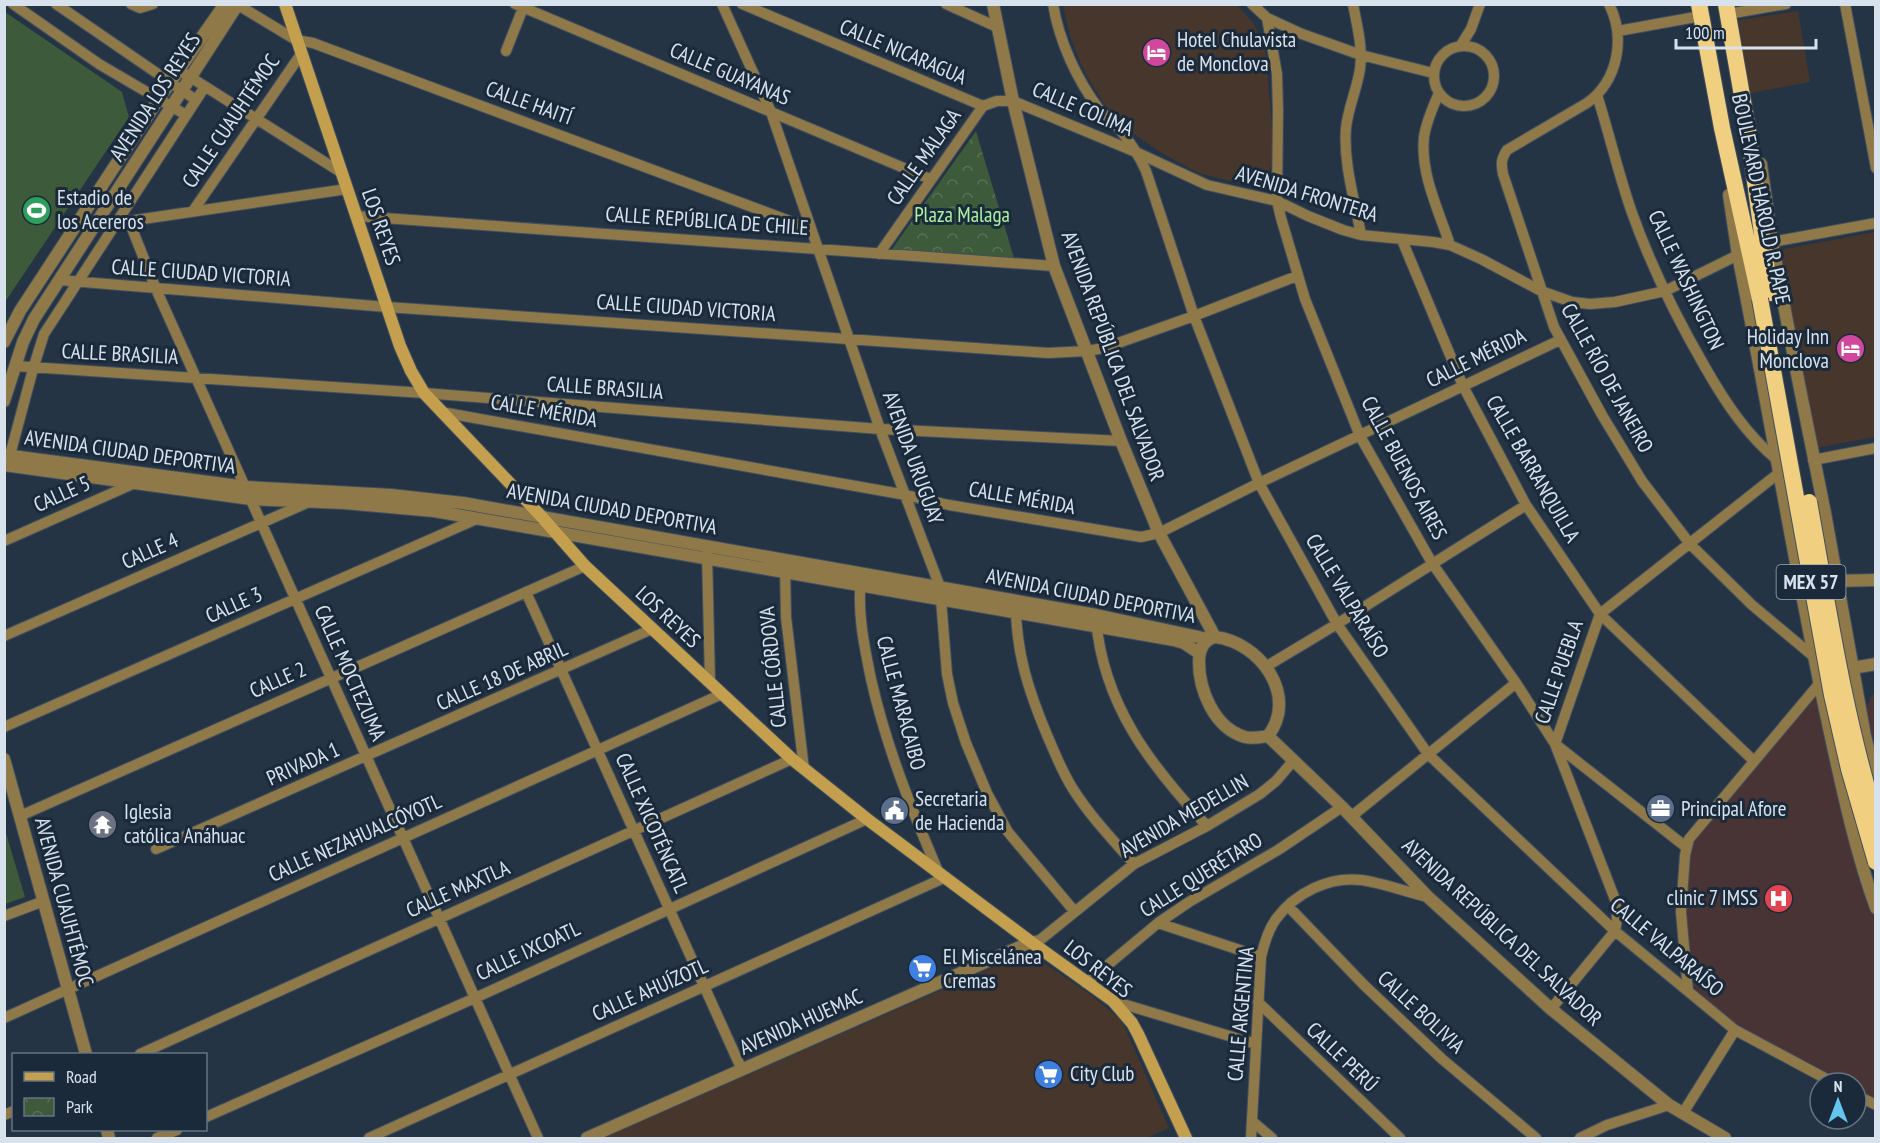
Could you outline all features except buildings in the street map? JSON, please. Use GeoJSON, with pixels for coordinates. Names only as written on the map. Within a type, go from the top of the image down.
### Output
{"type":"FeatureCollection","features":[{"type":"Feature","properties":{"kind":"highway","name":"BOULEVARD HAROLD R. PAPE"},"geometry":{"type":"LineString","coordinates":[[1727,9],[1748,130],[1763,249],[1766,298],[1832,695],[1849,769],[1875,862]]}},
{"type":"Feature","properties":{"kind":"highway","name":"BOULEVARD HAROLD R. PAPE"},"geometry":{"type":"LineString","coordinates":[[1700,10],[1722,128],[1766,298],[1841,680],[1875,818]]}},
{"type":"Feature","properties":{"kind":"main road","name":"LOS REYES"},"geometry":{"type":"LineString","coordinates":[[285,4],[400,346],[424,393],[541,516],[585,566],[792,759],[867,819],[1113,1001],[1132,1023],[1138,1034],[1186,1138]]}},
{"type":"Feature","properties":{"kind":"street"},"geometry":{"type":"LineString","coordinates":[[13,4],[99,64],[186,115]]}},
{"type":"Feature","properties":{"kind":"street"},"geometry":{"type":"LineString","coordinates":[[56,4],[196,100]]}},
{"type":"Feature","properties":{"kind":"street"},"geometry":{"type":"LineString","coordinates":[[131,4],[140,8],[153,4]]}},
{"type":"Feature","properties":{"kind":"street","name":"AVENIDA URUGUAY"},"geometry":{"type":"LineString","coordinates":[[722,4],[771,112],[880,429],[941,593],[947,674],[953,703],[966,743],[987,793],[1008,832],[1075,912]]}},
{"type":"Feature","properties":{"kind":"street","name":"CALLE NICARAGUA"},"geometry":{"type":"LineString","coordinates":[[742,4],[983,106]]}},
{"type":"Feature","properties":{"kind":"street"},"geometry":{"type":"LineString","coordinates":[[946,4],[997,27]]}},
{"type":"Feature","properties":{"kind":"street","name":"AVENIDA REPÚBLICA DEL SALVADOR"},"geometry":{"type":"LineString","coordinates":[[993,4],[1013,101],[1054,266],[1159,533],[1212,638]]}},
{"type":"Feature","properties":{"kind":"street","name":"CALLE VALPARAÍSO"},"geometry":{"type":"LineString","coordinates":[[1053,4],[1064,46],[1084,86],[1100,110],[1114,123],[1138,153],[1146,171],[1194,316],[1260,483],[1337,624],[1428,754],[1615,931],[1736,1030],[1812,1071]]}},
{"type":"Feature","properties":{"kind":"street"},"geometry":{"type":"LineString","coordinates":[[1252,4],[1267,18],[1302,34],[1361,55],[1433,73]]}},
{"type":"Feature","properties":{"kind":"street"},"geometry":{"type":"LineString","coordinates":[[1353,4],[1361,55],[1360,72],[1346,130],[1350,173],[1361,235]]}},
{"type":"Feature","properties":{"kind":"street"},"geometry":{"type":"LineString","coordinates":[[1461,45],[1471,29],[1480,4]]}},
{"type":"Feature","properties":{"kind":"street","name":"CALLE RÍO DE JANEIRO"},"geometry":{"type":"LineString","coordinates":[[1609,4],[1618,31],[1616,59],[1611,75],[1598,95],[1507,150],[1502,156],[1503,174],[1541,291],[1560,340],[1642,481],[1690,544],[1752,605],[1813,656]]}},
{"type":"Feature","properties":{"kind":"street"},"geometry":{"type":"LineString","coordinates":[[1727,9],[1786,4]]}},
{"type":"Feature","properties":{"kind":"street"},"geometry":{"type":"LineString","coordinates":[[1845,4],[1875,168]]}},
{"type":"Feature","properties":{"kind":"street","name":"AVENIDA LOS REYES"},"geometry":{"type":"LineString","coordinates":[[4,342],[20,311],[158,100],[179,70],[234,5]]}},
{"type":"Feature","properties":{"kind":"street","name":"AVENIDA LOS REYES"},"geometry":{"type":"LineString","coordinates":[[4,401],[28,330],[190,79],[234,5]]}},
{"type":"Feature","properties":{"kind":"street","name":"CALLE HAITÍ"},"geometry":{"type":"LineString","coordinates":[[234,5],[296,40],[313,43],[811,229]]}},
{"type":"Feature","properties":{"kind":"street"},"geometry":{"type":"LineString","coordinates":[[506,51],[519,6]]}},
{"type":"Feature","properties":{"kind":"street","name":"CALLE GUAYANAS"},"geometry":{"type":"LineString","coordinates":[[519,6],[930,179]]}},
{"type":"Feature","properties":{"kind":"street"},"geometry":{"type":"LineString","coordinates":[[1618,31],[1700,10]]}},
{"type":"Feature","properties":{"kind":"street","name":"CALLE BUENOS AIRES"},"geometry":{"type":"LineString","coordinates":[[1267,18],[1277,74],[1277,201],[1297,276],[1359,436],[1432,563],[1516,683],[1555,744],[1686,847]]}},
{"type":"Feature","properties":{"kind":"street"},"geometry":{"type":"LineString","coordinates":[[1461,45],[1480,49],[1493,64],[1495,74],[1490,93],[1483,100],[1465,106],[1455,105],[1439,93],[1433,73],[1442,54],[1461,45]]}},
{"type":"Feature","properties":{"kind":"street","name":"CALLE CUAUHTÉMOC"},"geometry":{"type":"LineString","coordinates":[[193,212],[301,54]]}},
{"type":"Feature","properties":{"kind":"street"},"geometry":{"type":"LineString","coordinates":[[179,70],[204,88],[342,173]]}},
{"type":"Feature","properties":{"kind":"street"},"geometry":{"type":"LineString","coordinates":[[6,458],[44,334],[76,282],[125,220],[204,88]]}},
{"type":"Feature","properties":{"kind":"street"},"geometry":{"type":"LineString","coordinates":[[1439,93],[1424,136],[1425,171],[1450,245]]}},
{"type":"Feature","properties":{"kind":"street","name":"CALLE WASHINGTON"},"geometry":{"type":"LineString","coordinates":[[1598,95],[1631,209],[1665,291],[1690,341],[1739,422],[1756,442],[1777,460]]}},
{"type":"Feature","properties":{"kind":"street","name":"CALLE MÁLAGA"},"geometry":{"type":"LineString","coordinates":[[879,254],[983,106],[997,101],[1013,101]]}},
{"type":"Feature","properties":{"kind":"street","name":"CALLE COLIMA"},"geometry":{"type":"LineString","coordinates":[[1013,101],[1138,153]]}},
{"type":"Feature","properties":{"kind":"street"},"geometry":{"type":"LineString","coordinates":[[1722,128],[1738,255],[1802,602],[1850,820],[1875,908]]}},
{"type":"Feature","properties":{"kind":"street"},"geometry":{"type":"LineString","coordinates":[[1748,130],[1760,160],[1772,242],[1875,779]]}},
{"type":"Feature","properties":{"kind":"street","name":"AVENIDA FRONTERA"},"geometry":{"type":"LineString","coordinates":[[1138,153],[1206,185],[1277,201],[1343,230],[1361,235],[1450,245],[1541,291],[1572,302],[1590,304],[1615,302],[1665,291],[1738,255]]}},
{"type":"Feature","properties":{"kind":"street"},"geometry":{"type":"LineString","coordinates":[[125,220],[347,189]]}},
{"type":"Feature","properties":{"kind":"street","name":"CALLE REPÚBLICA DE CHILE"},"geometry":{"type":"LineString","coordinates":[[356,216],[1054,266]]}},
{"type":"Feature","properties":{"kind":"street","name":"CALLE MOCTEZUMA"},"geometry":{"type":"LineString","coordinates":[[125,220],[538,1138]]}},
{"type":"Feature","properties":{"kind":"street"},"geometry":{"type":"LineString","coordinates":[[1772,242],[1875,223]]}},
{"type":"Feature","properties":{"kind":"street","name":"CALLE BARRANQUILLA"},"geometry":{"type":"LineString","coordinates":[[1402,240],[1463,386],[1526,505],[1600,614],[1754,761]]}},
{"type":"Feature","properties":{"kind":"street","name":"CALLE CIUDAD VICTORIA"},"geometry":{"type":"LineString","coordinates":[[59,280],[387,307],[1048,353],[1086,351],[1127,340],[1297,276]]}},
{"type":"Feature","properties":{"kind":"street","name":"CALLE MÉRIDA"},"geometry":{"type":"LineString","coordinates":[[441,412],[906,495],[949,505],[1131,536],[1150,536],[1560,340]]}},
{"type":"Feature","properties":{"kind":"street","name":"CALLE BRASILIA"},"geometry":{"type":"LineString","coordinates":[[15,366],[33,369],[424,393],[880,429],[1121,441]]}},
{"type":"Feature","properties":{"kind":"street"},"geometry":{"type":"LineString","coordinates":[[1813,460],[1875,448]]}},
{"type":"Feature","properties":{"kind":"street","name":"AVENIDA CIUDAD DEPORTIVA"},"geometry":{"type":"LineString","coordinates":[[6,458],[135,483],[248,493],[391,495],[463,502],[541,516],[707,552],[1016,607],[1212,638]]}},
{"type":"Feature","properties":{"kind":"street","name":"AVENIDA CIUDAD DEPORTIVA"},"geometry":{"type":"LineString","coordinates":[[6,458],[310,501],[403,507],[554,532],[707,552]]}},
{"type":"Feature","properties":{"kind":"street","name":"CALLE PUEBLA"},"geometry":{"type":"LineString","coordinates":[[1615,931],[1616,903],[1555,744],[1600,614],[1779,473]]}},
{"type":"Feature","properties":{"kind":"street","name":"CALLE 5"},"geometry":{"type":"LineString","coordinates":[[4,541],[135,483]]}},
{"type":"Feature","properties":{"kind":"street"},"geometry":{"type":"LineString","coordinates":[[1784,498],[1797,504],[1805,504],[1813,499],[1818,484]]}},
{"type":"Feature","properties":{"kind":"street","name":"CALLE 4"},"geometry":{"type":"LineString","coordinates":[[4,636],[310,501]]}},
{"type":"Feature","properties":{"kind":"street"},"geometry":{"type":"LineString","coordinates":[[1267,666],[1526,505]]}},
{"type":"Feature","properties":{"kind":"street","name":"CALLE 3"},"geometry":{"type":"LineString","coordinates":[[4,727],[479,518]]}},
{"type":"Feature","properties":{"kind":"street"},"geometry":{"type":"LineString","coordinates":[[707,552],[710,683]]}},
{"type":"Feature","properties":{"kind":"street","name":"CALLE 2"},"geometry":{"type":"LineString","coordinates":[[20,816],[585,566]]}},
{"type":"Feature","properties":{"kind":"street","name":"CALLE CÓRDOVA"},"geometry":{"type":"LineString","coordinates":[[785,566],[786,617],[804,769]]}},
{"type":"Feature","properties":{"kind":"street","name":"CALLE MARACAIBO"},"geometry":{"type":"LineString","coordinates":[[861,579],[862,634],[889,747],[910,806],[942,874]]}},
{"type":"Feature","properties":{"kind":"street"},"geometry":{"type":"LineString","coordinates":[[1802,602],[1813,589],[1823,583],[1837,580],[1875,580]]}},
{"type":"Feature","properties":{"kind":"street","name":"CALLE XICOTÉNCATL"},"geometry":{"type":"LineString","coordinates":[[526,592],[742,1070]]}},
{"type":"Feature","properties":{"kind":"street"},"geometry":{"type":"LineString","coordinates":[[1016,607],[1020,654],[1027,685],[1059,763],[1093,817],[1134,864]]}},
{"type":"Feature","properties":{"kind":"street"},"geometry":{"type":"LineString","coordinates":[[1097,620],[1104,664],[1125,718],[1148,757],[1178,795],[1208,826]]}},
{"type":"Feature","properties":{"kind":"street","name":"AVENIDA CIUDAD DEPORTIVA"},"geometry":{"type":"LineString","coordinates":[[1097,620],[1184,643],[1199,653]]}},
{"type":"Feature","properties":{"kind":"street","name":"CALLE 18 DE ABRIL"},"geometry":{"type":"LineString","coordinates":[[367,757],[652,629]]}},
{"type":"Feature","properties":{"kind":"street"},"geometry":{"type":"LineString","coordinates":[[1212,638],[1222,638],[1250,650],[1267,666],[1278,697],[1279,714],[1275,728],[1268,736],[1245,737],[1232,731],[1210,706],[1199,676],[1199,653],[1212,638]]}},
{"type":"Feature","properties":{"kind":"street"},"geometry":{"type":"LineString","coordinates":[[1813,656],[1832,669],[1840,670],[1875,664]]}},
{"type":"Feature","properties":{"kind":"street"},"geometry":{"type":"LineString","coordinates":[[1352,816],[1516,683]]}},
{"type":"Feature","properties":{"kind":"street"},"geometry":{"type":"LineString","coordinates":[[1688,991],[1681,912],[1686,847],[1693,832],[1819,684]]}},
{"type":"Feature","properties":{"kind":"street","name":"CALLE NEZAHUALCÓYOTL"},"geometry":{"type":"LineString","coordinates":[[4,1018],[722,694]]}},
{"type":"Feature","properties":{"kind":"street","name":"AVENIDA REPÚBLICA DEL SALVADOR"},"geometry":{"type":"LineString","coordinates":[[1268,736],[1352,816],[1428,897],[1551,1009],[1669,1105],[1725,1138]]}},
{"type":"Feature","properties":{"kind":"street","name":"PRIVADA 1"},"geometry":{"type":"LineString","coordinates":[[156,849],[367,757]]}},
{"type":"Feature","properties":{"kind":"street","name":"AVENIDA CUAUHTÉMOC"},"geometry":{"type":"LineString","coordinates":[[4,759],[86,1053]]}},
{"type":"Feature","properties":{"kind":"street","name":"CALLE MAXTLA"},"geometry":{"type":"LineString","coordinates":[[142,1053],[792,759]]}},
{"type":"Feature","properties":{"kind":"street","name":"AVENIDA MEDELLIN"},"geometry":{"type":"LineString","coordinates":[[1031,942],[1040,940],[1134,864],[1208,826],[1269,788],[1294,760]]}},
{"type":"Feature","properties":{"kind":"street","name":"CALLE QUERÉTARO"},"geometry":{"type":"LineString","coordinates":[[1086,983],[1158,923],[1189,902],[1278,850],[1342,807]]}},
{"type":"Feature","properties":{"kind":"street","name":"CALLE IXCOATL"},"geometry":{"type":"LineString","coordinates":[[207,1117],[475,998],[867,819]]}},
{"type":"Feature","properties":{"kind":"street","name":"CALLE AHUÍZOTL"},"geometry":{"type":"LineString","coordinates":[[369,1138],[705,987],[942,874]]}},
{"type":"Feature","properties":{"kind":"street","name":"CALLE ARGENTINA"},"geometry":{"type":"LineString","coordinates":[[1251,1138],[1261,957],[1268,933],[1276,918],[1307,892],[1323,883],[1340,879],[1361,880],[1428,897]]}},
{"type":"Feature","properties":{"kind":"street"},"geometry":{"type":"LineString","coordinates":[[4,916],[44,901]]}},
{"type":"Feature","properties":{"kind":"street","name":"CALLE BOLIVIA"},"geometry":{"type":"LineString","coordinates":[[1288,906],[1364,985],[1442,1059],[1536,1138]]}},
{"type":"Feature","properties":{"kind":"street"},"geometry":{"type":"LineString","coordinates":[[1158,923],[1261,957]]}},
{"type":"Feature","properties":{"kind":"street"},"geometry":{"type":"LineString","coordinates":[[1551,1009],[1615,931]]}},
{"type":"Feature","properties":{"kind":"street","name":"AVENIDA HUEMAC"},"geometry":{"type":"LineString","coordinates":[[587,1138],[1031,942]]}},
{"type":"Feature","properties":{"kind":"street"},"geometry":{"type":"LineString","coordinates":[[1113,1001],[1256,1044]]}},
{"type":"Feature","properties":{"kind":"street","name":"CALLE PERÚ"},"geometry":{"type":"LineString","coordinates":[[1258,1002],[1400,1138]]}},
{"type":"Feature","properties":{"kind":"street"},"geometry":{"type":"LineString","coordinates":[[1683,1113],[1736,1030]]}},
{"type":"Feature","properties":{"kind":"street"},"geometry":{"type":"LineString","coordinates":[[1580,1138],[1607,1125],[1669,1105]]}},
{"type":"Feature","properties":{"kind":"street"},"geometry":{"type":"LineString","coordinates":[[1252,1121],[1272,1138]]}},
{"type":"Feature","properties":{"kind":"street"},"geometry":{"type":"LineString","coordinates":[[157,1138],[174,1131]]}},
{"type":"Feature","properties":{"kind":"shaded area"},"geometry":{"type":"Polygon","coordinates":[[[1063,5],[1237,5],[1254,24],[1265,48],[1273,136],[1271,164],[1266,186],[1263,188],[1246,185],[1198,173],[1162,153],[1125,128],[1104,104],[1083,69],[1070,36],[1063,5]]]}},
{"type":"Feature","properties":{"kind":"shaded area"},"geometry":{"type":"Polygon","coordinates":[[[1798,11],[1810,82],[1750,93],[1738,20],[1798,11]]]}},
{"type":"Feature","properties":{"kind":"shaded area"},"geometry":{"type":"Polygon","coordinates":[[[1875,232],[1875,437],[1816,448],[1779,250],[1875,232]]]}},
{"type":"Feature","properties":{"kind":"shaded area","name":"clinic 7 IMSS"},"geometry":{"type":"Polygon","coordinates":[[[1821,688],[1875,907],[1875,1103],[1868,1099],[1868,1071],[1816,1071],[1737,1026],[1702,999],[1694,987],[1690,974],[1686,917],[1691,843],[1821,688]]]}},
{"type":"Feature","properties":{"kind":"shaded area"},"geometry":{"type":"Polygon","coordinates":[[[1875,692],[1875,746],[1866,712],[1870,698],[1875,692]]]}},
{"type":"Feature","properties":{"kind":"shaded area"},"geometry":{"type":"Polygon","coordinates":[[[1028,952],[1091,995],[1122,1021],[1169,1128],[1147,1138],[604,1138],[1028,952]]]}},
{"type":"Feature","properties":{"kind":"green space","name":"Estadio de los Acereros"},"geometry":{"type":"Polygon","coordinates":[[[5,12],[122,92],[129,117],[5,302],[5,12]]]}},
{"type":"Feature","properties":{"kind":"green space","name":"Plaza Malaga"},"geometry":{"type":"Polygon","coordinates":[[[976,131],[1014,258],[892,249],[976,131]]]}},
{"type":"Feature","properties":{"kind":"green space"},"geometry":{"type":"Polygon","coordinates":[[[5,830],[25,897],[4,904],[5,830]]]}},
{"type":"Feature","properties":{"kind":"place","name":"Hotel Chulavista de Monclova"},"geometry":{"type":"Point","coordinates":[1156,52]}},
{"type":"Feature","properties":{"kind":"place","name":"Estadio de los Acereros"},"geometry":{"type":"Point","coordinates":[36,210]}},
{"type":"Feature","properties":{"kind":"place","name":"Holiday Inn Monclova"},"geometry":{"type":"Point","coordinates":[1850,349]}},
{"type":"Feature","properties":{"kind":"place","name":"Principal Afore"},"geometry":{"type":"Point","coordinates":[1660,809]}},
{"type":"Feature","properties":{"kind":"place","name":"Secretaria de Hacienda"},"geometry":{"type":"Point","coordinates":[894,811]}},
{"type":"Feature","properties":{"kind":"place","name":"Iglesia católica Anáhuac"},"geometry":{"type":"Point","coordinates":[103,824]}},
{"type":"Feature","properties":{"kind":"place","name":"clinic 7 IMSS"},"geometry":{"type":"Point","coordinates":[1779,898]}},
{"type":"Feature","properties":{"kind":"place","name":"El Miscelánea Cremas"},"geometry":{"type":"Point","coordinates":[922,969]}},
{"type":"Feature","properties":{"kind":"place","name":"City Club"},"geometry":{"type":"Point","coordinates":[1049,1074]}}]}
